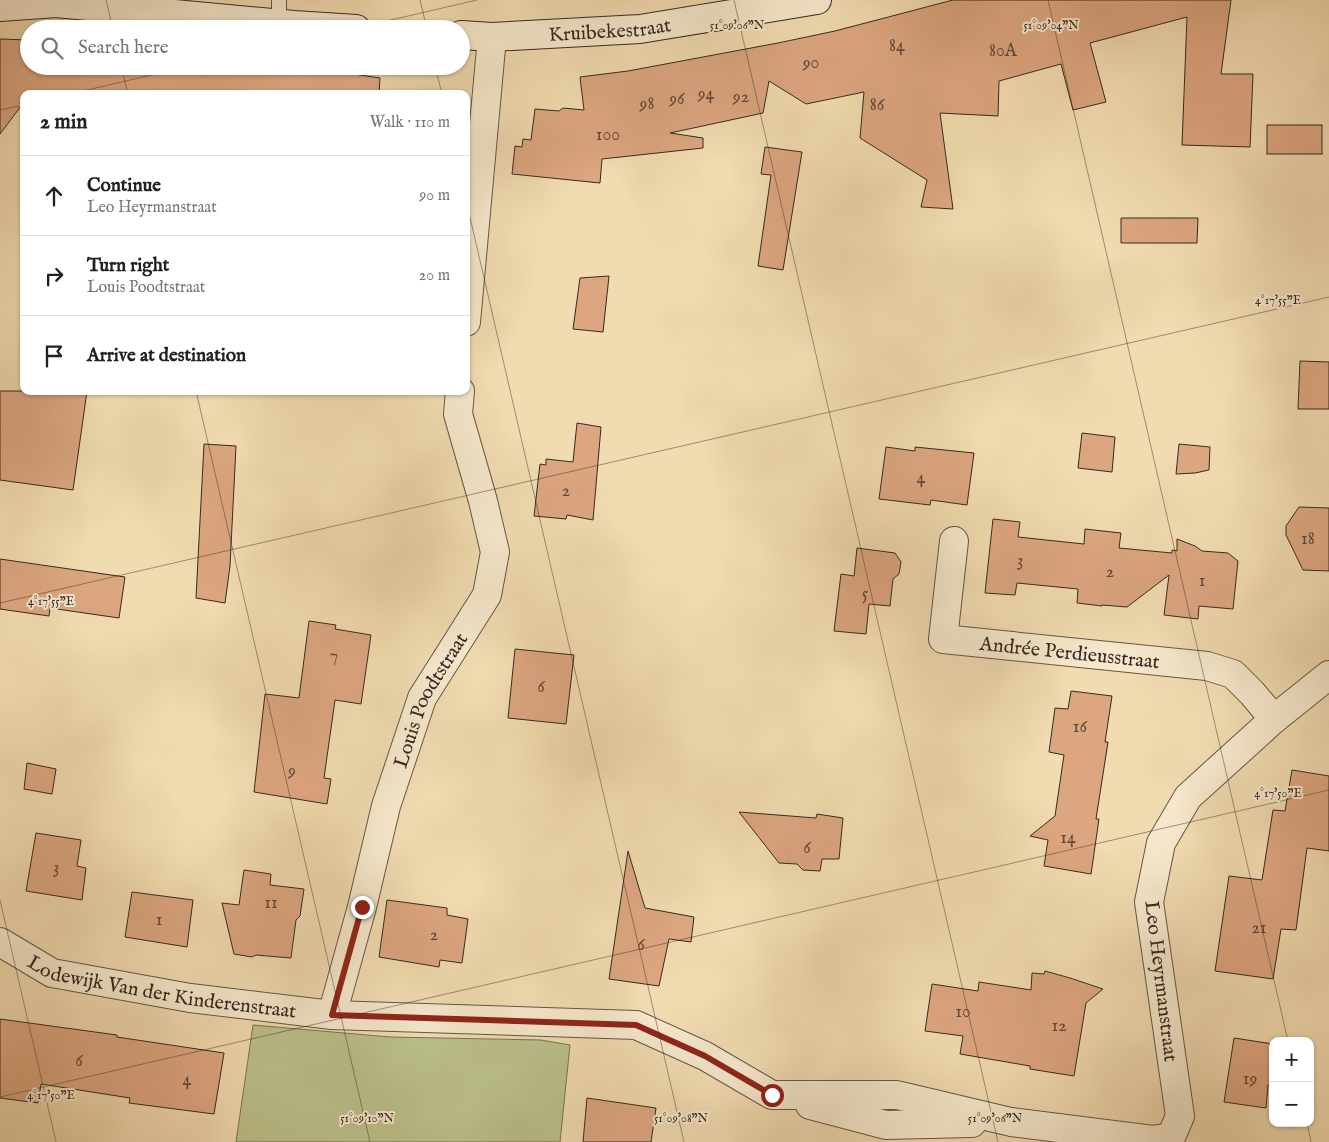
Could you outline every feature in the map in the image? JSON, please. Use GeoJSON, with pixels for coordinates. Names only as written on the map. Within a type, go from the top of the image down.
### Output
{"type":"FeatureCollection","features":[{"type":"Feature","properties":{"kind":"street","name":"Kruibekestraat"},"geometry":{"type":"LineString","coordinates":[[470,36],[492,37],[640,29],[817,0]]}},
{"type":"Feature","properties":{"kind":"street"},"geometry":{"type":"LineString","coordinates":[[0,7],[56,3],[279,12],[315,20]]}},
{"type":"Feature","properties":{"kind":"street"},"geometry":{"type":"LineString","coordinates":[[470,278],[492,37]]}},
{"type":"Feature","properties":{"kind":"street","name":"Louis Poodtstraat"},"geometry":{"type":"LineString","coordinates":[[332,1015],[362,907],[386,806],[422,698],[487,595],[495,552],[483,500],[458,414],[460,395]]}},
{"type":"Feature","properties":{"kind":"street","name":"Andrée Perdieusstraat"},"geometry":{"type":"LineString","coordinates":[[954,541],[943,639],[1207,666],[1233,674],[1274,719]]}},
{"type":"Feature","properties":{"kind":"street","name":"Leo Heyrmanstraat"},"geometry":{"type":"LineString","coordinates":[[332,1015],[636,1025],[705,1056],[772,1095],[897,1095],[1011,1122],[1153,1140],[1171,1137],[1180,1116],[1148,902],[1161,842],[1188,797],[1274,719],[1329,675]]}},
{"type":"Feature","properties":{"kind":"street","name":"Lodewijk Van der Kinderenstraat"},"geometry":{"type":"LineString","coordinates":[[0,942],[52,973],[190,998],[332,1015]]}},
{"type":"Feature","properties":{"kind":"green space"},"geometry":{"type":"Polygon","coordinates":[[[253,1025],[390,1037],[541,1040],[570,1045],[560,1142],[236,1142],[253,1025]]]}},
{"type":"Feature","properties":{"kind":"building"},"geometry":{"type":"Polygon","coordinates":[[[953,0],[1231,0],[1221,74],[1253,74],[1250,147],[1182,145],[1187,17],[1090,43],[1106,102],[1073,110],[1061,64],[999,81],[998,116],[940,113],[953,209],[921,207],[927,180],[860,138],[864,92],[806,104],[769,81],[763,113],[670,133],[703,138],[703,148],[602,159],[600,183],[512,174],[515,146],[522,147],[523,139],[531,140],[535,109],[559,111],[563,108],[584,110],[580,77],[628,71],[778,43],[835,31],[953,0]]]}},
{"type":"Feature","properties":{"kind":"building"},"geometry":{"type":"Polygon","coordinates":[[[0,39],[20,40],[20,75],[360,75],[380,78],[379,90],[20,90],[20,107],[0,134],[0,39]]]}},
{"type":"Feature","properties":{"kind":"building"},"geometry":{"type":"Polygon","coordinates":[[[1267,125],[1322,125],[1322,154],[1267,154],[1267,125]]]}},
{"type":"Feature","properties":{"kind":"building"},"geometry":{"type":"Polygon","coordinates":[[[765,147],[802,152],[783,270],[758,266],[771,175],[761,174],[765,147]]]}},
{"type":"Feature","properties":{"kind":"building"},"geometry":{"type":"Polygon","coordinates":[[[1121,218],[1198,218],[1197,243],[1121,243],[1121,218]]]}},
{"type":"Feature","properties":{"kind":"building"},"geometry":{"type":"Polygon","coordinates":[[[609,276],[603,332],[573,329],[580,278],[609,276]]]}},
{"type":"Feature","properties":{"kind":"building"},"geometry":{"type":"Polygon","coordinates":[[[1300,361],[1329,362],[1329,409],[1298,409],[1300,361]]]}},
{"type":"Feature","properties":{"kind":"building"},"geometry":{"type":"Polygon","coordinates":[[[0,391],[20,391],[20,395],[86,395],[73,490],[0,480],[0,391]]]}},
{"type":"Feature","properties":{"kind":"building"},"geometry":{"type":"Polygon","coordinates":[[[577,423],[601,427],[593,520],[567,515],[566,519],[534,516],[540,464],[546,465],[546,459],[573,462],[577,423]]]}},
{"type":"Feature","properties":{"kind":"building"},"geometry":{"type":"Polygon","coordinates":[[[1082,433],[1115,437],[1112,472],[1078,468],[1082,433]]]}},
{"type":"Feature","properties":{"kind":"building"},"geometry":{"type":"Polygon","coordinates":[[[204,444],[236,446],[230,566],[225,603],[196,598],[204,444]]]}},
{"type":"Feature","properties":{"kind":"building"},"geometry":{"type":"Polygon","coordinates":[[[1179,444],[1210,447],[1209,470],[1176,474],[1179,444]]]}},
{"type":"Feature","properties":{"kind":"building"},"geometry":{"type":"Polygon","coordinates":[[[886,447],[915,451],[915,447],[974,453],[967,505],[931,500],[930,505],[879,499],[886,447]]]}},
{"type":"Feature","properties":{"kind":"building"},"geometry":{"type":"Polygon","coordinates":[[[1299,507],[1329,508],[1329,571],[1303,570],[1286,535],[1286,526],[1299,507]]]}},
{"type":"Feature","properties":{"kind":"building"},"geometry":{"type":"Polygon","coordinates":[[[993,519],[1020,522],[1018,537],[1084,544],[1085,529],[1121,533],[1119,548],[1172,553],[1172,550],[1177,551],[1177,539],[1202,551],[1228,553],[1238,561],[1233,609],[1199,606],[1198,619],[1164,615],[1169,575],[1127,607],[1077,603],[1078,589],[1017,583],[1015,595],[985,593],[993,519]]]}},
{"type":"Feature","properties":{"kind":"building"},"geometry":{"type":"Polygon","coordinates":[[[857,548],[895,553],[901,562],[899,574],[893,579],[890,606],[869,604],[866,634],[834,631],[841,574],[854,576],[857,548]]]}},
{"type":"Feature","properties":{"kind":"building"},"geometry":{"type":"Polygon","coordinates":[[[0,559],[125,577],[119,618],[50,608],[49,616],[0,609],[0,559]]]}},
{"type":"Feature","properties":{"kind":"building"},"geometry":{"type":"Polygon","coordinates":[[[309,621],[336,625],[335,629],[371,635],[361,704],[335,700],[324,778],[331,779],[327,804],[254,792],[265,694],[299,698],[309,621]]]}},
{"type":"Feature","properties":{"kind":"building"},"geometry":{"type":"Polygon","coordinates":[[[515,649],[574,655],[566,724],[508,718],[515,649]]]}},
{"type":"Feature","properties":{"kind":"building"},"geometry":{"type":"Polygon","coordinates":[[[1071,691],[1112,696],[1105,742],[1108,742],[1096,819],[1099,819],[1091,874],[1044,866],[1048,840],[1030,836],[1055,816],[1064,755],[1049,752],[1055,708],[1068,709],[1071,691]]]}},
{"type":"Feature","properties":{"kind":"building"},"geometry":{"type":"Polygon","coordinates":[[[27,763],[56,769],[52,794],[24,789],[27,763]]]}},
{"type":"Feature","properties":{"kind":"building"},"geometry":{"type":"Polygon","coordinates":[[[1292,770],[1329,776],[1329,851],[1307,848],[1296,930],[1281,929],[1273,979],[1215,971],[1229,876],[1262,880],[1273,810],[1285,811],[1292,770]]]}},
{"type":"Feature","properties":{"kind":"building"},"geometry":{"type":"Polygon","coordinates":[[[739,812],[816,818],[817,814],[843,818],[839,859],[822,859],[820,871],[803,870],[797,864],[779,863],[739,812]]]}},
{"type":"Feature","properties":{"kind":"building"},"geometry":{"type":"Polygon","coordinates":[[[36,833],[81,840],[77,866],[86,868],[82,900],[26,891],[36,833]]]}},
{"type":"Feature","properties":{"kind":"building"},"geometry":{"type":"Polygon","coordinates":[[[628,851],[645,908],[694,917],[691,942],[669,939],[659,986],[609,979],[628,851]]]}},
{"type":"Feature","properties":{"kind":"building"},"geometry":{"type":"Polygon","coordinates":[[[244,870],[271,874],[270,885],[304,889],[300,916],[296,920],[291,958],[256,955],[252,957],[234,954],[222,903],[239,905],[244,870]]]}},
{"type":"Feature","properties":{"kind":"building"},"geometry":{"type":"Polygon","coordinates":[[[132,892],[193,900],[187,947],[125,937],[132,892]]]}},
{"type":"Feature","properties":{"kind":"building"},"geometry":{"type":"Polygon","coordinates":[[[387,900],[447,908],[447,915],[468,919],[462,963],[440,960],[439,967],[379,957],[387,900]]]}},
{"type":"Feature","properties":{"kind":"building"},"geometry":{"type":"Polygon","coordinates":[[[1045,971],[1103,989],[1086,1003],[1074,1076],[960,1054],[963,1036],[925,1031],[932,984],[978,991],[979,982],[1031,990],[1032,973],[1044,974],[1045,971]]]}},
{"type":"Feature","properties":{"kind":"building"},"geometry":{"type":"Polygon","coordinates":[[[0,1019],[117,1035],[117,1037],[224,1053],[214,1114],[129,1103],[130,1098],[41,1084],[38,1103],[0,1098],[0,1019]]]}},
{"type":"Feature","properties":{"kind":"building"},"geometry":{"type":"Polygon","coordinates":[[[1234,1038],[1269,1043],[1269,1085],[1266,1108],[1224,1102],[1234,1038]]]}},
{"type":"Feature","properties":{"kind":"building"},"geometry":{"type":"Polygon","coordinates":[[[587,1098],[656,1108],[651,1142],[583,1142],[587,1098]]]}},
{"type":"Feature","properties":{"kind":"route"},"geometry":{"type":"LineString","coordinates":[[362,907],[332,1015],[636,1025],[705,1056],[772,1095]]}}]}
